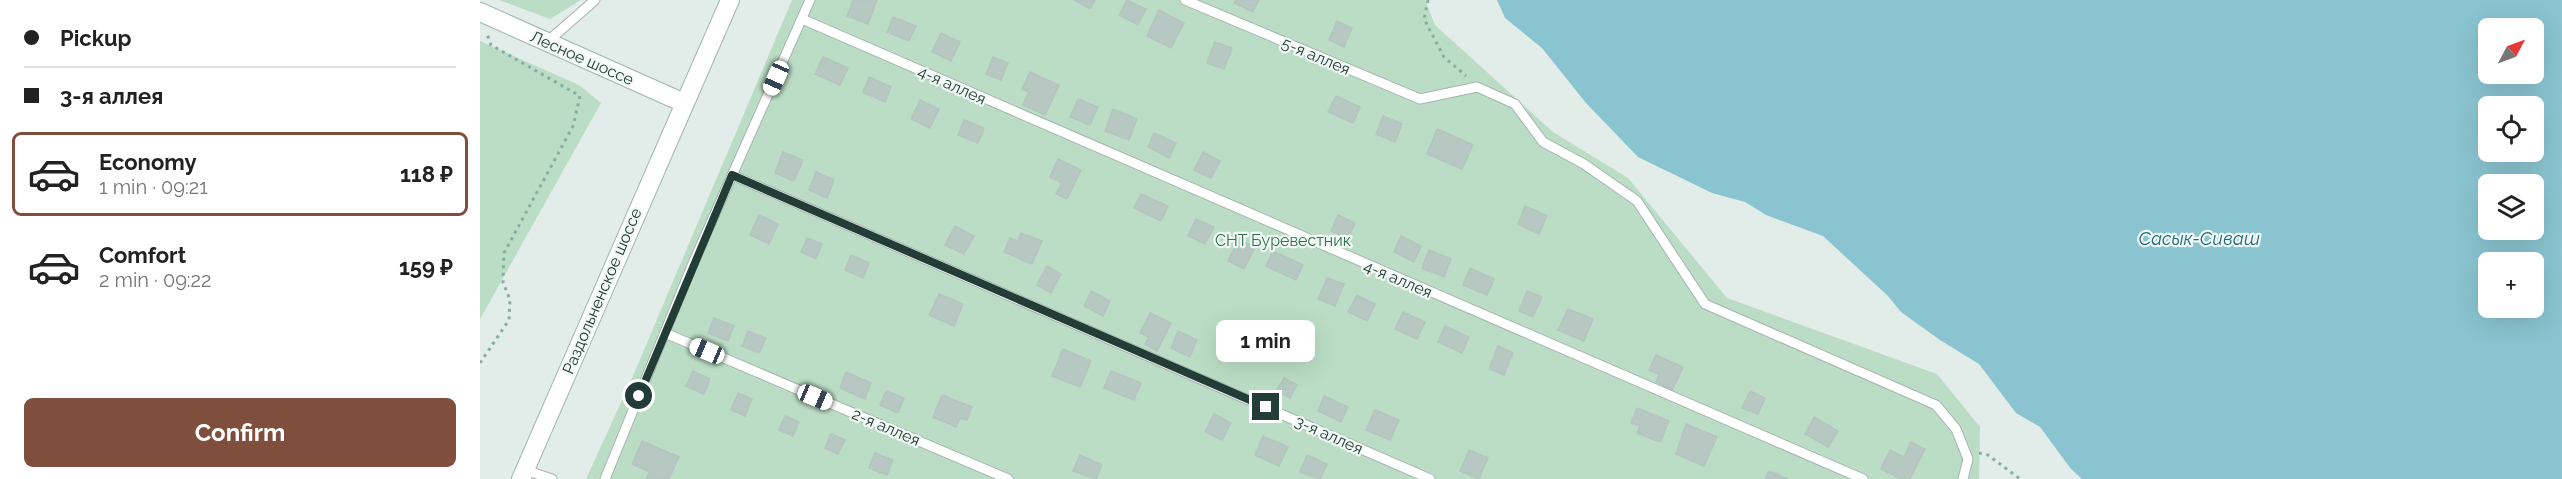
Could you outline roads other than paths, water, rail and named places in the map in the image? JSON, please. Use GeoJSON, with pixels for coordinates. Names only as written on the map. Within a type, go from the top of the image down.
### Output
{"type":"FeatureCollection","features":[{"type":"Feature","properties":{"kind":"main road","name":"Раздольненское шоссе"},"geometry":{"type":"LineString","coordinates":[[523,474],[730,0]]}},
{"type":"Feature","properties":{"kind":"main road","name":"Лесное шоссе"},"geometry":{"type":"LineString","coordinates":[[480,12],[684,103]]}},
{"type":"Feature","properties":{"kind":"lane"},"geometry":{"type":"LineString","coordinates":[[547,42],[595,0]]}},
{"type":"Feature","properties":{"kind":"lane"},"geometry":{"type":"LineString","coordinates":[[605,479],[664,333],[810,0]]}},
{"type":"Feature","properties":{"kind":"lane","name":"5-я аллея"},"geometry":{"type":"LineString","coordinates":[[1185,0],[1420,99],[1478,87],[1515,104],[1543,142],[1584,164],[1637,201],[1705,304],[1936,405],[1956,429],[1968,459],[1963,479]]}},
{"type":"Feature","properties":{"kind":"lane","name":"4-я аллея"},"geometry":{"type":"LineString","coordinates":[[802,19],[1863,479]]}},
{"type":"Feature","properties":{"kind":"lane","name":"3-я аллея"},"geometry":{"type":"LineString","coordinates":[[732,175],[1430,479]]}},
{"type":"Feature","properties":{"kind":"lane","name":"2-я аллея"},"geometry":{"type":"LineString","coordinates":[[664,333],[1008,479]]}},
{"type":"Feature","properties":{"kind":"lane"},"geometry":{"type":"LineString","coordinates":[[523,474],[552,479]]}},
{"type":"Feature","properties":{"kind":"water","name":"Сасык-Сиваш"},"geometry":{"type":"Polygon","coordinates":[[[1497,0],[2562,0],[2562,479],[2082,479],[2071,469],[2040,427],[2016,413],[1979,364],[1901,312],[1888,296],[1823,236],[1766,215],[1745,202],[1712,193],[1638,157],[1586,103],[1542,48],[1505,18],[1497,0]]]}},
{"type":"Feature","properties":{"kind":"park label","name":"СНТ Буревестник"},"geometry":{"type":"Point","coordinates":[1283,240]}}]}
